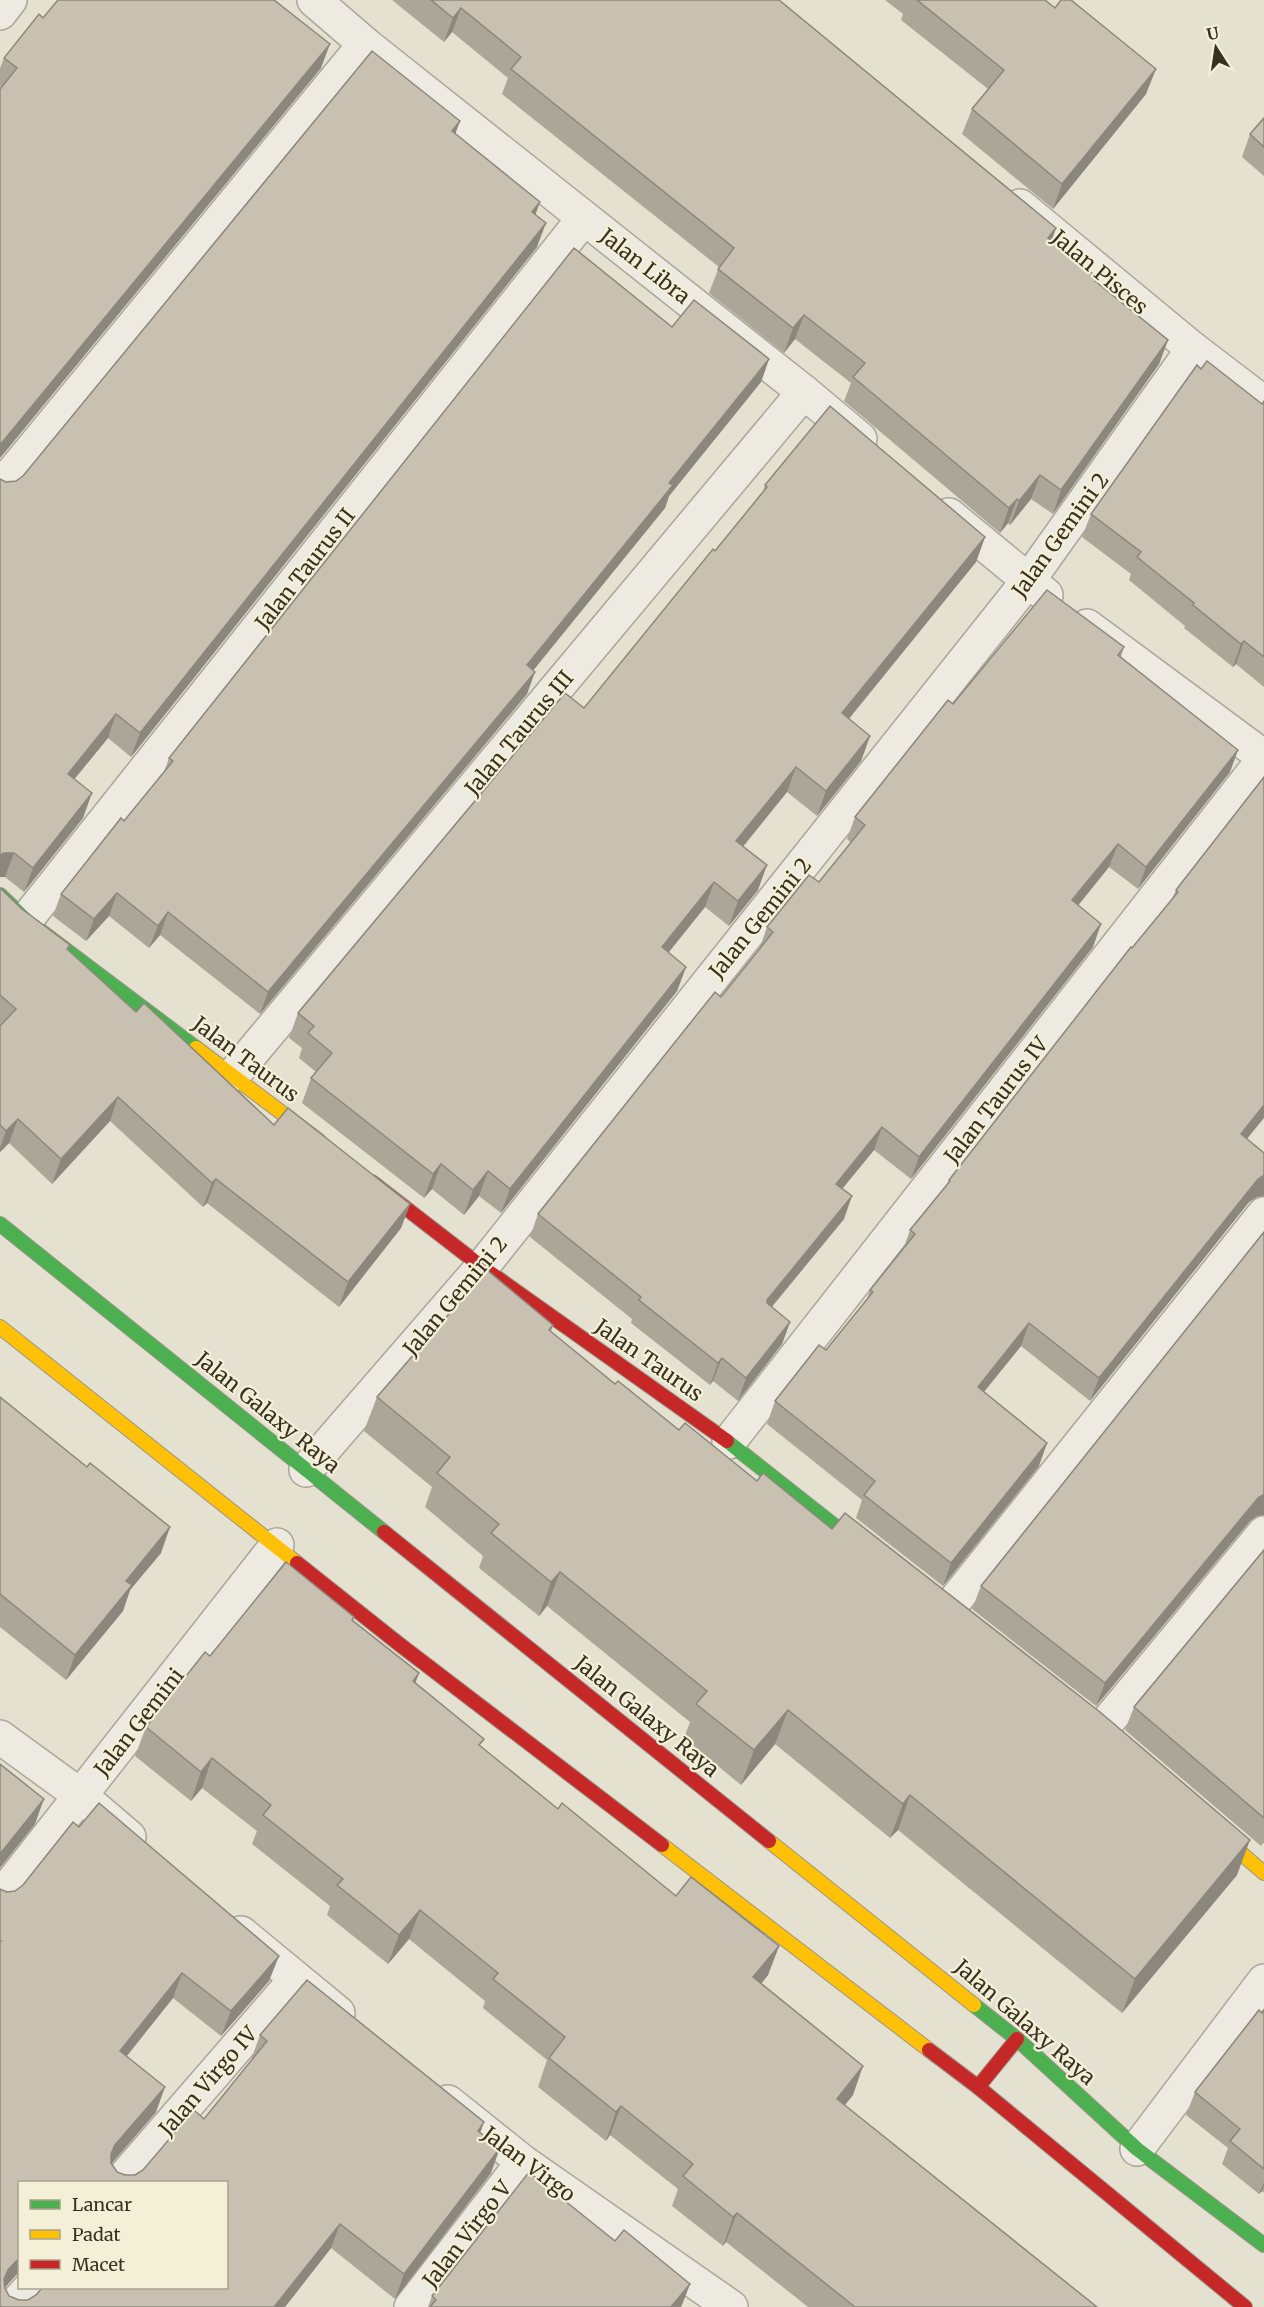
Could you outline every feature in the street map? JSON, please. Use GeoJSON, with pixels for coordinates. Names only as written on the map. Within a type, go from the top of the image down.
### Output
{"type":"FeatureCollection","features":[{"type":"Feature","properties":{"kind":"street"},"geometry":{"type":"LineString","coordinates":[[0,13],[10,0]]}},
{"type":"Feature","properties":{"kind":"street","name":"Jalan Libra"},"geometry":{"type":"LineString","coordinates":[[314,0],[365,44],[804,392],[884,460]]}},
{"type":"Feature","properties":{"kind":"street"},"geometry":{"type":"LineString","coordinates":[[0,488],[365,44]]}},
{"type":"Feature","properties":{"kind":"street","name":"Jalan Pisces"},"geometry":{"type":"LineString","coordinates":[[1000,190],[1192,349],[1260,392]]}},
{"type":"Feature","properties":{"kind":"street","name":"Jalan Taurus II"},"geometry":{"type":"LineString","coordinates":[[26,920],[584,218]]}},
{"type":"Feature","properties":{"kind":"street","name":"Jalan Gemini 2"},"geometry":{"type":"LineString","coordinates":[[306,1470],[482,1268],[1028,581],[1192,349]]}},
{"type":"Feature","properties":{"kind":"street","name":"Jalan Taurus III"},"geometry":{"type":"LineString","coordinates":[[234,1074],[804,392]]}},
{"type":"Feature","properties":{"kind":"street"},"geometry":{"type":"LineString","coordinates":[[929,498],[1028,581],[1264,758]]}},
{"type":"Feature","properties":{"kind":"street","name":"Jalan Taurus IV"},"geometry":{"type":"LineString","coordinates":[[729,1442],[1264,758]]}},
{"type":"Feature","properties":{"kind":"street","name":"Jalan Taurus"},"geometry":{"type":"LineString","coordinates":[[0,895],[26,920],[234,1074],[326,1146]]}},
{"type":"Feature","properties":{"kind":"street","name":"Jalan Taurus"},"geometry":{"type":"LineString","coordinates":[[362,1174],[482,1268],[729,1442],[879,1561]]}},
{"type":"Feature","properties":{"kind":"street"},"geometry":{"type":"LineString","coordinates":[[945,1613],[1264,1214]]}},
{"type":"Feature","properties":{"kind":"street","name":"Jalan Galaxy Raya"},"geometry":{"type":"LineString","coordinates":[[0,1224],[1017,2039],[1137,2149],[1264,2245]]}},
{"type":"Feature","properties":{"kind":"street"},"geometry":{"type":"LineString","coordinates":[[0,1327],[399,1644],[978,2087],[1245,2307]]}},
{"type":"Feature","properties":{"kind":"street"},"geometry":{"type":"LineString","coordinates":[[1099,1732],[1264,1533]]}},
{"type":"Feature","properties":{"kind":"street","name":"Jalan Gemini"},"geometry":{"type":"LineString","coordinates":[[0,1898],[277,1545]]}},
{"type":"Feature","properties":{"kind":"street"},"geometry":{"type":"LineString","coordinates":[[0,1737],[81,1796],[152,1857]]}},
{"type":"Feature","properties":{"kind":"street"},"geometry":{"type":"LineString","coordinates":[[1203,1821],[1264,1873]]}},
{"type":"Feature","properties":{"kind":"street"},"geometry":{"type":"LineString","coordinates":[[215,1910],[359,2030]]}},
{"type":"Feature","properties":{"kind":"street","name":"Jalan Virgo IV"},"geometry":{"type":"LineString","coordinates":[[121,2181],[296,1979]]}},
{"type":"Feature","properties":{"kind":"street"},"geometry":{"type":"LineString","coordinates":[[1137,2149],[1264,1981]]}},
{"type":"Feature","properties":{"kind":"street"},"geometry":{"type":"LineString","coordinates":[[978,2087],[1017,2039]]}},
{"type":"Feature","properties":{"kind":"street","name":"Jalan Virgo"},"geometry":{"type":"LineString","coordinates":[[423,2082],[523,2162],[731,2307]]}},
{"type":"Feature","properties":{"kind":"street","name":"Jalan Virgo V"},"geometry":{"type":"LineString","coordinates":[[411,2307],[523,2162]]}},
{"type":"Feature","properties":{"kind":"street"},"geometry":{"type":"LineString","coordinates":[[13,2307],[29,2289]]}},
{"type":"Feature","properties":{"kind":"building"},"geometry":{"type":"Polygon","coordinates":[[[58,0],[274,0],[330,44],[0,445],[0,89],[17,68],[4,58],[39,14],[43,18],[58,0]]]}},
{"type":"Feature","properties":{"kind":"building"},"geometry":{"type":"Polygon","coordinates":[[[431,0],[779,0],[1056,228],[1048,238],[1098,278],[1095,281],[1168,340],[1061,490],[1040,475],[1019,501],[1017,499],[1009,508],[853,377],[865,363],[804,315],[793,328],[718,269],[734,248],[511,69],[521,57],[461,8],[453,18],[431,0]]]}},
{"type":"Feature","properties":{"kind":"building"},"geometry":{"type":"Polygon","coordinates":[[[917,0],[1045,0],[1055,8],[1061,0],[1071,0],[1156,69],[1062,184],[972,109],[1004,70],[917,0]]]}},
{"type":"Feature","properties":{"kind":"building"},"geometry":{"type":"Polygon","coordinates":[[[372,51],[460,121],[452,131],[540,202],[532,212],[546,223],[140,733],[116,714],[68,774],[92,793],[33,868],[14,853],[0,855],[0,479],[6,482],[16,481],[23,476],[372,51]]]}},
{"type":"Feature","properties":{"kind":"building"},"geometry":{"type":"Polygon","coordinates":[[[1264,118],[1264,147],[1250,134],[1264,118]]]}},
{"type":"Feature","properties":{"kind":"building"},"geometry":{"type":"Polygon","coordinates":[[[574,248],[672,327],[694,300],[769,359],[669,483],[673,485],[527,665],[535,672],[268,992],[168,912],[158,926],[117,893],[94,919],[61,894],[121,818],[124,821],[173,761],[169,758],[574,248]]]}},
{"type":"Feature","properties":{"kind":"building"},"geometry":{"type":"Polygon","coordinates":[[[1207,361],[1262,404],[1264,401],[1264,657],[1244,641],[1241,644],[1193,605],[1194,603],[1137,557],[1141,552],[1091,514],[1197,365],[1201,369],[1207,361]]]}},
{"type":"Feature","properties":{"kind":"building"},"geometry":{"type":"Polygon","coordinates":[[[830,406],[985,537],[842,713],[870,736],[826,791],[796,767],[736,841],[767,865],[738,901],[714,882],[662,947],[686,967],[510,1189],[488,1171],[473,1190],[441,1164],[433,1174],[311,1078],[332,1053],[308,1033],[314,1026],[298,1013],[565,693],[584,708],[713,549],[715,551],[767,487],[765,485],[830,406]]]}},
{"type":"Feature","properties":{"kind":"building"},"geometry":{"type":"Polygon","coordinates":[[[1047,590],[1124,647],[1118,655],[1238,750],[1146,867],[1118,844],[1072,900],[1101,924],[919,1157],[882,1127],[836,1184],[852,1196],[767,1300],[767,1303],[790,1322],[746,1378],[722,1358],[718,1363],[639,1300],[641,1297],[538,1214],[715,992],[721,997],[773,932],[767,927],[809,875],[819,882],[865,825],[855,817],[948,700],[953,704],[1047,590]]]}},
{"type":"Feature","properties":{"kind":"building"},"geometry":{"type":"Polygon","coordinates":[[[1264,777],[1264,1105],[1241,1134],[1264,1153],[1264,1175],[1258,1179],[1099,1378],[1029,1323],[978,1387],[1047,1443],[951,1563],[864,1495],[875,1481],[775,1401],[819,1345],[826,1350],[873,1292],[870,1290],[915,1234],[910,1230],[1131,947],[1178,892],[1176,890],[1264,777]]]}},
{"type":"Feature","properties":{"kind":"building"},"geometry":{"type":"Polygon","coordinates":[[[0,888],[22,909],[70,945],[67,949],[136,1012],[144,1003],[274,1125],[288,1108],[410,1204],[348,1282],[216,1179],[212,1183],[118,1097],[61,1159],[18,1119],[6,1131],[0,1125],[0,1026],[16,1009],[0,995],[0,888]]]}},
{"type":"Feature","properties":{"kind":"building"},"geometry":{"type":"Polygon","coordinates":[[[1264,1232],[1264,1494],[1258,1498],[1105,1683],[981,1586],[1264,1232]]]}},
{"type":"Feature","properties":{"kind":"building"},"geometry":{"type":"Polygon","coordinates":[[[487,1270],[553,1325],[549,1330],[615,1384],[618,1381],[679,1430],[685,1423],[757,1481],[763,1473],[832,1529],[845,1513],[1100,1712],[1250,1840],[1135,1979],[910,1795],[903,1804],[788,1710],[754,1750],[696,1704],[707,1691],[560,1572],[551,1582],[491,1533],[499,1524],[437,1473],[450,1457],[377,1397],[487,1270]]]}},
{"type":"Feature","properties":{"kind":"building"},"geometry":{"type":"Polygon","coordinates":[[[0,1397],[87,1467],[90,1463],[170,1527],[126,1581],[132,1585],[75,1655],[0,1594],[0,1397]]]}},
{"type":"Feature","properties":{"kind":"building"},"geometry":{"type":"Polygon","coordinates":[[[1264,1550],[1264,1818],[1134,1707],[1264,1550]]]}},
{"type":"Feature","properties":{"kind":"building"},"geometry":{"type":"Polygon","coordinates":[[[286,1562],[354,1617],[352,1620],[419,1673],[413,1681],[484,1739],[479,1745],[558,1809],[562,1803],[676,1896],[691,1877],[779,1946],[753,1977],[863,2066],[837,2099],[1097,2307],[855,2307],[737,2213],[733,2217],[683,2176],[693,2164],[621,2106],[616,2112],[549,2058],[565,2037],[493,1979],[498,1973],[420,1910],[399,1935],[337,1885],[343,1879],[263,1815],[271,1805],[212,1758],[201,1772],[146,1727],[205,1652],[210,1656],[286,1562]]]}},
{"type":"Feature","properties":{"kind":"building"},"geometry":{"type":"Polygon","coordinates":[[[0,1764],[44,1799],[0,1854],[0,1764]]]}},
{"type":"Feature","properties":{"kind":"building"},"geometry":{"type":"Polygon","coordinates":[[[99,1803],[279,1956],[231,2011],[182,1973],[120,2051],[165,2087],[115,2145],[111,2154],[111,2163],[117,2172],[135,2175],[143,2170],[194,2110],[204,2119],[267,2041],[260,2035],[307,1980],[484,2122],[478,2131],[500,2148],[404,2274],[340,2224],[274,2307],[0,2307],[0,1889],[7,1892],[15,1891],[23,1885],[73,1822],[79,1827],[99,1803]]]}},
{"type":"Feature","properties":{"kind":"building"},"geometry":{"type":"Polygon","coordinates":[[[1259,2010],[1262,2013],[1264,2010],[1264,2169],[1230,2141],[1240,2129],[1195,2092],[1259,2010]]]}},
{"type":"Feature","properties":{"kind":"building"},"geometry":{"type":"Polygon","coordinates":[[[529,2172],[615,2241],[624,2230],[690,2284],[671,2307],[430,2307],[436,2300],[432,2296],[529,2172]]]}},
{"type":"Feature","properties":{"kind":"traffic: fast"},"geometry":{"type":"LineString","coordinates":[[0,895],[26,920],[196,1048]]}},
{"type":"Feature","properties":{"kind":"traffic: fast"},"geometry":{"type":"LineString","coordinates":[[0,1224],[384,1532]]}},
{"type":"Feature","properties":{"kind":"traffic: fast"},"geometry":{"type":"LineString","coordinates":[[727,1441],[869,1553]]}},
{"type":"Feature","properties":{"kind":"traffic: fast"},"geometry":{"type":"LineString","coordinates":[[974,2005],[1017,2039],[1137,2149],[1264,2245]]}},
{"type":"Feature","properties":{"kind":"traffic: slow"},"geometry":{"type":"LineString","coordinates":[[196,1048],[319,1141]]}},
{"type":"Feature","properties":{"kind":"traffic: slow"},"geometry":{"type":"LineString","coordinates":[[0,1327],[297,1563]]}},
{"type":"Feature","properties":{"kind":"traffic: slow"},"geometry":{"type":"LineString","coordinates":[[1211,1827],[1264,1873]]}},
{"type":"Feature","properties":{"kind":"traffic: slow"},"geometry":{"type":"LineString","coordinates":[[769,1841],[974,2005]]}},
{"type":"Feature","properties":{"kind":"traffic: slow"},"geometry":{"type":"LineString","coordinates":[[662,1845],[929,2050]]}},
{"type":"Feature","properties":{"kind":"traffic: jam"},"geometry":{"type":"LineString","coordinates":[[372,1182],[482,1267],[727,1441]]}},
{"type":"Feature","properties":{"kind":"traffic: jam"},"geometry":{"type":"LineString","coordinates":[[384,1532],[769,1841]]}},
{"type":"Feature","properties":{"kind":"traffic: jam"},"geometry":{"type":"LineString","coordinates":[[297,1563],[662,1845]]}},
{"type":"Feature","properties":{"kind":"traffic: jam"},"geometry":{"type":"LineString","coordinates":[[978,2087],[1017,2039]]}},
{"type":"Feature","properties":{"kind":"traffic: jam"},"geometry":{"type":"LineString","coordinates":[[929,2050],[978,2087],[1245,2307]]}}]}
